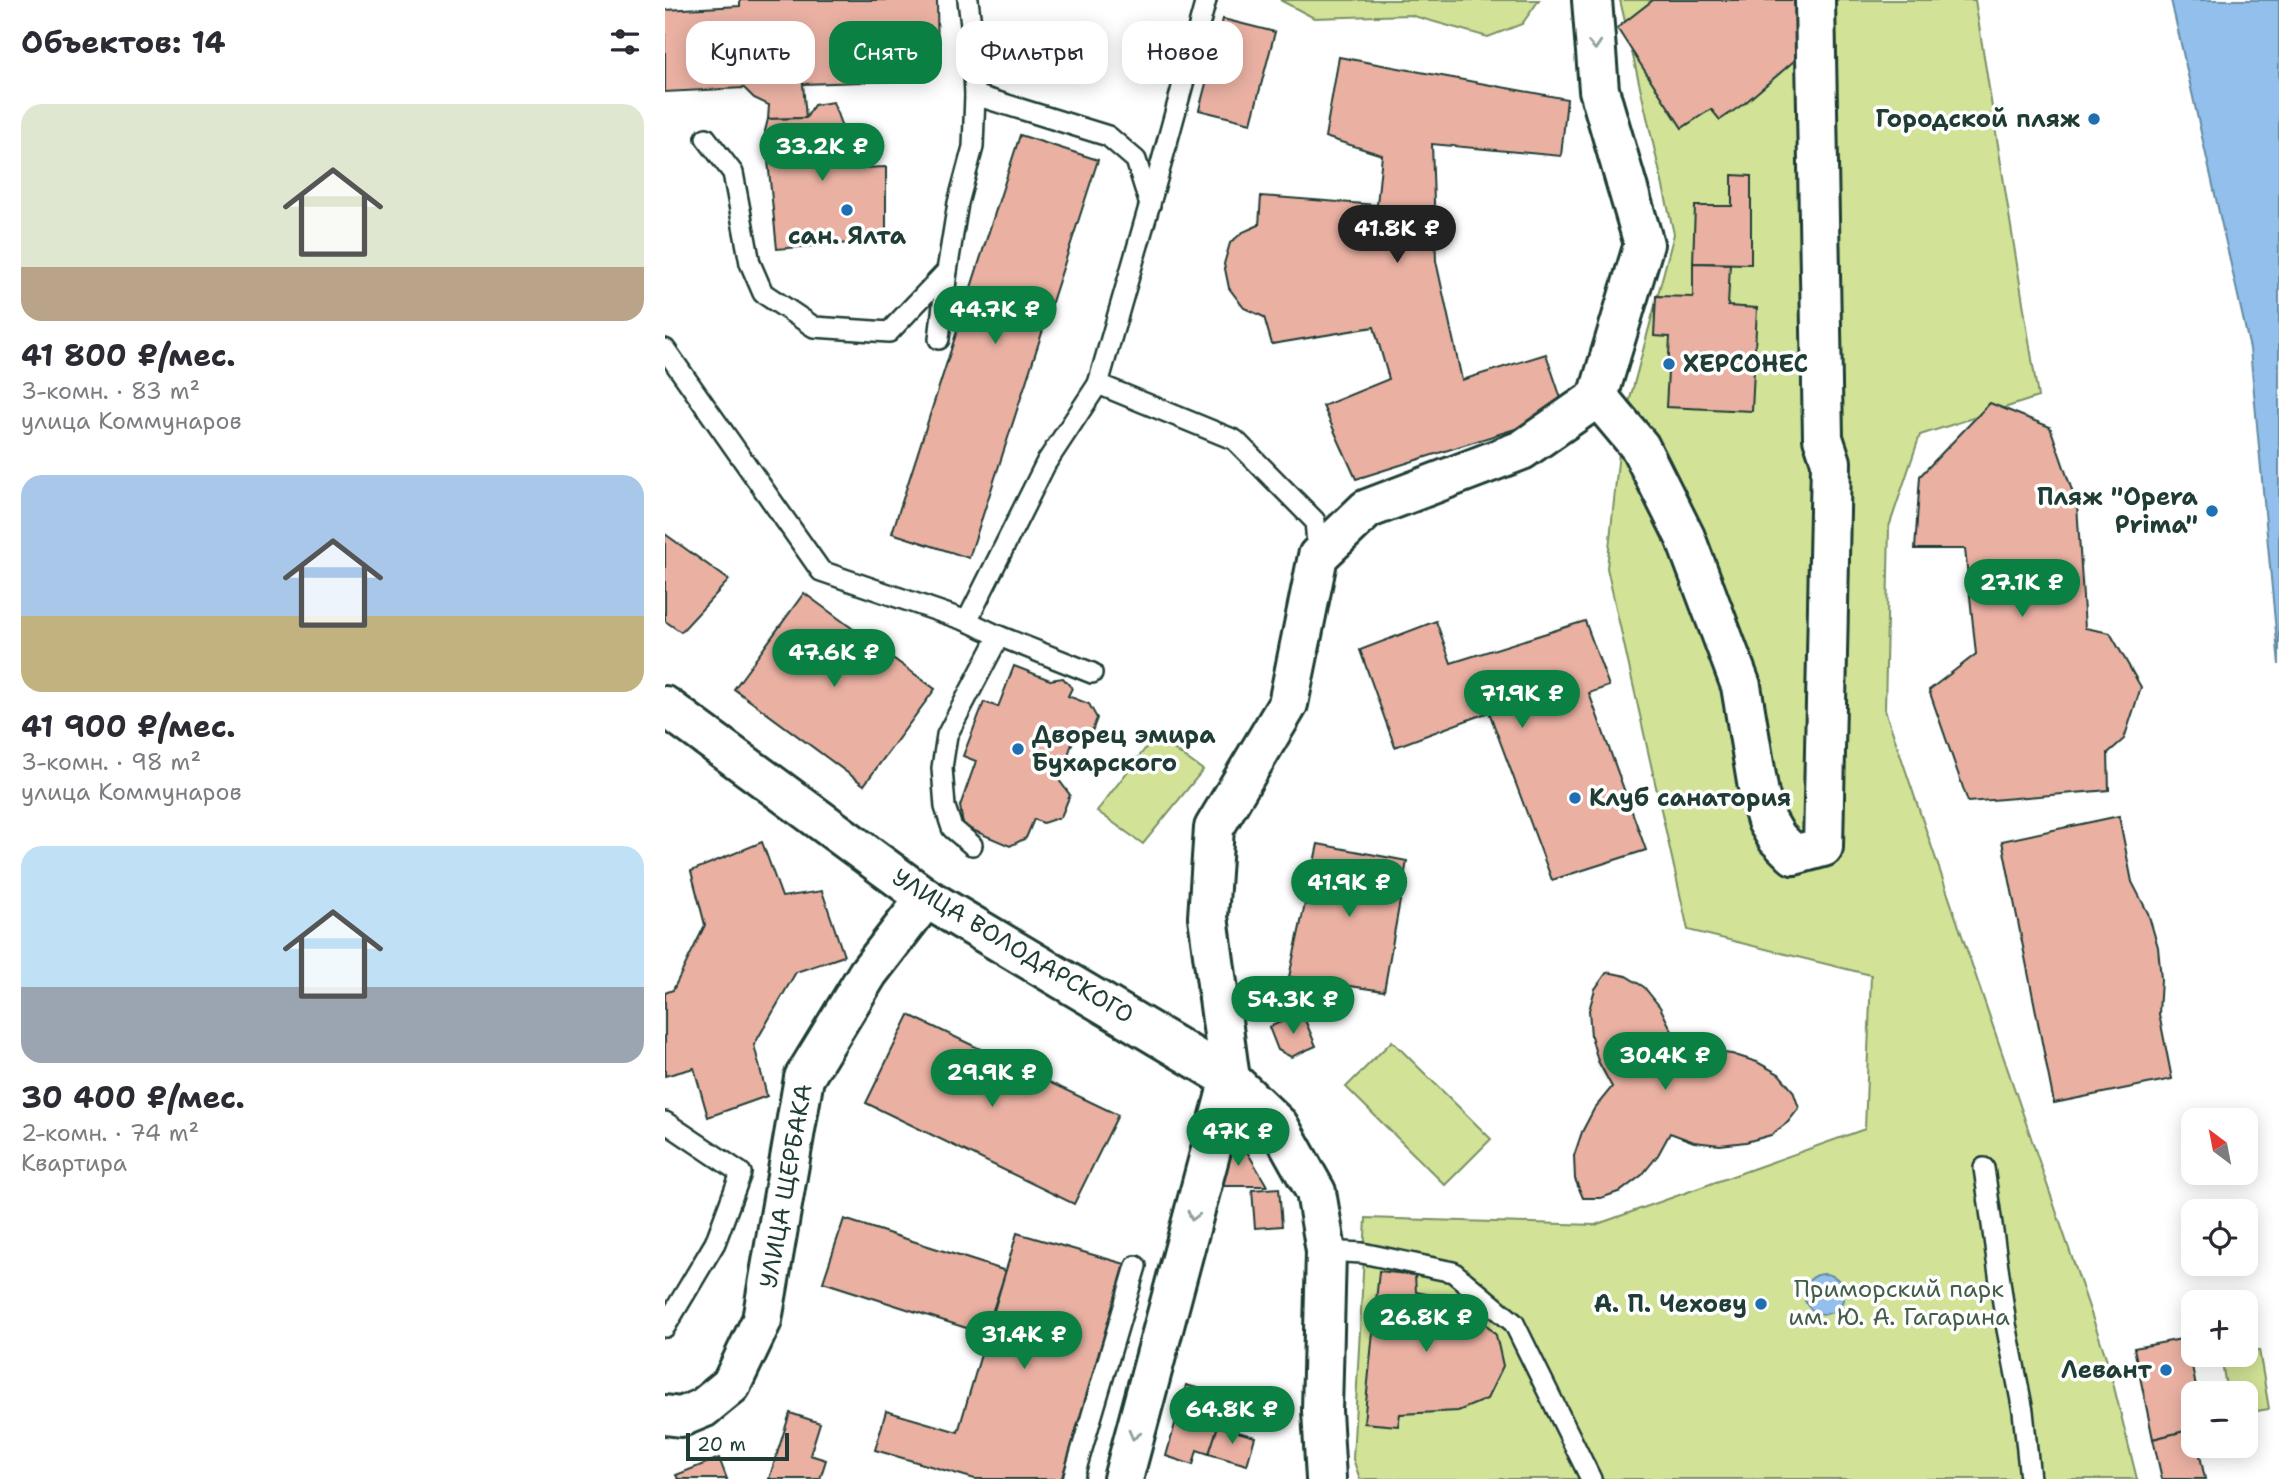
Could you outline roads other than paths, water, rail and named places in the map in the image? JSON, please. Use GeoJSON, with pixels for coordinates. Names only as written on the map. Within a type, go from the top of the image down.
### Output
{"type":"FeatureCollection","features":[{"type":"Feature","properties":{"kind":"street"},"geometry":{"type":"LineString","coordinates":[[1123,1479],[1230,1079],[1208,917],[1214,828],[1288,704],[1318,556],[1367,509],[1522,450],[1598,397],[1644,244],[1599,90],[1592,0]]}},
{"type":"Feature","properties":{"kind":"street"},"geometry":{"type":"LineString","coordinates":[[1598,397],[1640,447],[1685,537],[1741,686],[1759,793],[1767,821],[1777,838],[1794,855],[1823,847],[1831,462],[1822,438],[1815,0]]}},
{"type":"Feature","properties":{"kind":"street","name":"УЛИЦА ВОЛОДАРСКОГО"},"geometry":{"type":"LineString","coordinates":[[665,706],[926,898],[1230,1079],[1279,1126],[1316,1192],[1326,1251],[1322,1411],[1326,1479]]}},
{"type":"Feature","properties":{"kind":"street","name":"УЛИЦА ЩЕРБАКА"},"geometry":{"type":"LineString","coordinates":[[665,1415],[681,1417],[703,1408],[731,1385],[762,1320],[804,1078],[867,972],[926,898]]}},
{"type":"Feature","properties":{"kind":"lane"},"geometry":{"type":"LineString","coordinates":[[939,339],[958,203],[973,147],[975,95],[968,0]]}},
{"type":"Feature","properties":{"kind":"lane"},"geometry":{"type":"LineString","coordinates":[[967,621],[1045,463],[1098,384],[1206,0]]}},
{"type":"Feature","properties":{"kind":"lane"},"geometry":{"type":"LineString","coordinates":[[975,95],[1108,136],[1136,160],[1150,205]]}},
{"type":"Feature","properties":{"kind":"lane"},"geometry":{"type":"LineString","coordinates":[[706,138],[733,173],[750,263],[763,293],[814,327],[889,332],[947,271]]}},
{"type":"Feature","properties":{"kind":"lane"},"geometry":{"type":"LineString","coordinates":[[665,349],[821,571],[967,621],[1092,673]]}},
{"type":"Feature","properties":{"kind":"lane"},"geometry":{"type":"LineString","coordinates":[[1098,384],[1235,440],[1315,521],[1318,556]]}},
{"type":"Feature","properties":{"kind":"lane"},"geometry":{"type":"LineString","coordinates":[[972,845],[953,828],[945,807],[942,768],[947,735],[999,636]]}},
{"type":"Feature","properties":{"kind":"lane"},"geometry":{"type":"LineString","coordinates":[[665,1122],[741,1173],[715,1244],[665,1327]]}},
{"type":"Feature","properties":{"kind":"lane"},"geometry":{"type":"LineString","coordinates":[[1984,1168],[2006,1324],[2023,1411],[2030,1479]]}},
{"type":"Feature","properties":{"kind":"lane"},"geometry":{"type":"LineString","coordinates":[[1326,1251],[1362,1253],[1453,1272],[1514,1323],[1591,1479]]}},
{"type":"Feature","properties":{"kind":"lane"},"geometry":{"type":"LineString","coordinates":[[1073,1479],[1136,1266]]}},
{"type":"Feature","properties":{"kind":"water"},"geometry":{"type":"Polygon","coordinates":[[[2171,0],[2279,0],[2279,665],[2250,349],[2171,0]]]}},
{"type":"Feature","properties":{"kind":"water"},"geometry":{"type":"Polygon","coordinates":[[[1824,1274],[1838,1280],[1844,1294],[1838,1308],[1824,1314],[1810,1308],[1804,1294],[1810,1280],[1824,1274]]]}},
{"type":"Feature","properties":{"kind":"place","name":"Городской пляж"},"geometry":{"type":"Point","coordinates":[2094,119]}},
{"type":"Feature","properties":{"kind":"place","name":"сан. Ялта"},"geometry":{"type":"Point","coordinates":[847,210]}},
{"type":"Feature","properties":{"kind":"place","name":"ХЕРСОНЕС"},"geometry":{"type":"Point","coordinates":[1669,364]}},
{"type":"Feature","properties":{"kind":"place","name":"Пляж \"Opera Prima\""},"geometry":{"type":"Point","coordinates":[2212,511]}},
{"type":"Feature","properties":{"kind":"place","name":"Дворец эмира Бухарского"},"geometry":{"type":"Point","coordinates":[1018,749]}},
{"type":"Feature","properties":{"kind":"place","name":"Клуб санатория"},"geometry":{"type":"Point","coordinates":[1575,798]}},
{"type":"Feature","properties":{"kind":"place","name":"А. П. Чехову"},"geometry":{"type":"Point","coordinates":[1761,1304]}},
{"type":"Feature","properties":{"kind":"place","name":"Левант"},"geometry":{"type":"Point","coordinates":[2166,1370]}},
{"type":"Feature","properties":{"kind":"park label","name":"Приморский парк им. Ю. А. Гагарина"},"geometry":{"type":"Point","coordinates":[1899,1303]}}]}
